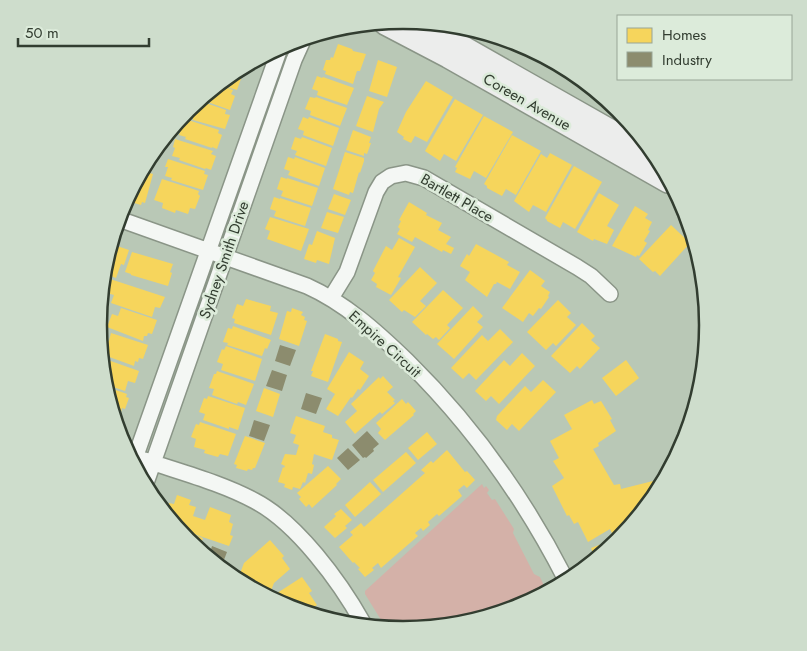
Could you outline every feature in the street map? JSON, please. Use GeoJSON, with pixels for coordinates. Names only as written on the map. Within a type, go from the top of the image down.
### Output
{"type":"FeatureCollection","features":[{"type":"Feature","properties":{"kind":"street","name":"Coreen Avenue"},"geometry":{"type":"LineString","coordinates":[[395,29],[448,57],[660,178]]}},
{"type":"Feature","properties":{"kind":"street","name":"Coreen Avenue"},"geometry":{"type":"LineString","coordinates":[[434,30],[641,147]]}},
{"type":"Feature","properties":{"kind":"street","name":"Sydney Smith Drive"},"geometry":{"type":"LineString","coordinates":[[148,476],[300,47]]}},
{"type":"Feature","properties":{"kind":"street","name":"Sydney Smith Drive"},"geometry":{"type":"LineString","coordinates":[[135,452],[277,57]]}},
{"type":"Feature","properties":{"kind":"street","name":"Bartlett Place"},"geometry":{"type":"LineString","coordinates":[[332,298],[347,272],[378,187],[391,176],[406,173],[424,178],[577,266],[610,294]]}},
{"type":"Feature","properties":{"kind":"street","name":"Empire Circuit"},"geometry":{"type":"LineString","coordinates":[[125,221],[306,286],[332,298],[360,319],[398,353],[446,401],[474,434],[523,503],[563,575]]}},
{"type":"Feature","properties":{"kind":"street"},"geometry":{"type":"LineString","coordinates":[[138,458],[238,493],[268,509],[290,526],[308,547],[338,584],[361,619]]}},
{"type":"Feature","properties":{"kind":"shaded area"},"geometry":{"type":"Polygon","coordinates":[[[482,484],[484,488],[486,486],[489,490],[487,493],[492,500],[495,499],[514,529],[513,533],[534,574],[540,577],[544,586],[499,607],[461,617],[423,622],[382,622],[365,591],[482,484]]]}},
{"type":"Feature","properties":{"kind":"building: Homes"},"geometry":{"type":"Polygon","coordinates":[[[338,44],[353,51],[366,54],[353,84],[325,74],[326,71],[323,70],[326,60],[330,60],[331,57],[333,58],[338,44]]]}},
{"type":"Feature","properties":{"kind":"building: Homes"},"geometry":{"type":"Polygon","coordinates":[[[378,60],[397,67],[387,97],[369,91],[378,60]]]}},
{"type":"Feature","properties":{"kind":"building: Homes"},"geometry":{"type":"Polygon","coordinates":[[[317,76],[354,88],[347,105],[317,95],[318,91],[312,89],[317,76]]]}},
{"type":"Feature","properties":{"kind":"building: Homes"},"geometry":{"type":"Polygon","coordinates":[[[241,77],[237,90],[227,87],[241,77]]]}},
{"type":"Feature","properties":{"kind":"building: Homes"},"geometry":{"type":"Polygon","coordinates":[[[426,81],[453,97],[427,142],[415,136],[411,143],[403,139],[404,137],[397,132],[406,112],[426,81]]]}},
{"type":"Feature","properties":{"kind":"building: Homes"},"geometry":{"type":"Polygon","coordinates":[[[226,88],[233,90],[231,94],[235,96],[230,110],[208,102],[226,88]]]}},
{"type":"Feature","properties":{"kind":"building: Homes"},"geometry":{"type":"Polygon","coordinates":[[[367,96],[384,102],[379,109],[373,132],[356,126],[367,96]]]}},
{"type":"Feature","properties":{"kind":"building: Homes"},"geometry":{"type":"Polygon","coordinates":[[[310,97],[316,97],[347,108],[340,126],[310,115],[311,111],[305,109],[310,97]]]}},
{"type":"Feature","properties":{"kind":"building: Homes"},"geometry":{"type":"Polygon","coordinates":[[[455,99],[483,115],[456,161],[444,154],[440,161],[425,151],[455,99]]]}},
{"type":"Feature","properties":{"kind":"building: Homes"},"geometry":{"type":"Polygon","coordinates":[[[207,103],[226,110],[225,114],[230,115],[225,129],[193,120],[207,103]]]}},
{"type":"Feature","properties":{"kind":"building: Homes"},"geometry":{"type":"Polygon","coordinates":[[[484,116],[513,132],[486,178],[474,171],[470,179],[455,172],[457,168],[455,167],[484,116]]]}},
{"type":"Feature","properties":{"kind":"building: Homes"},"geometry":{"type":"Polygon","coordinates":[[[303,117],[308,119],[309,117],[339,128],[333,146],[303,135],[304,131],[298,129],[303,117]]]}},
{"type":"Feature","properties":{"kind":"building: Homes"},"geometry":{"type":"Polygon","coordinates":[[[190,120],[219,130],[218,133],[222,135],[217,149],[185,139],[186,137],[179,135],[181,129],[190,120]]]}},
{"type":"Feature","properties":{"kind":"building: Homes"},"geometry":{"type":"Polygon","coordinates":[[[353,130],[371,137],[367,154],[364,153],[364,156],[346,150],[353,130]]]}},
{"type":"Feature","properties":{"kind":"building: Homes"},"geometry":{"type":"Polygon","coordinates":[[[512,135],[541,151],[516,195],[506,189],[502,196],[487,188],[484,184],[512,135]]]}},
{"type":"Feature","properties":{"kind":"building: Homes"},"geometry":{"type":"Polygon","coordinates":[[[295,137],[301,139],[302,137],[332,148],[326,166],[295,155],[297,151],[291,149],[295,137]]]}},
{"type":"Feature","properties":{"kind":"building: Homes"},"geometry":{"type":"Polygon","coordinates":[[[175,139],[213,151],[211,154],[216,156],[211,170],[172,156],[175,148],[173,147],[175,139]]]}},
{"type":"Feature","properties":{"kind":"building: Homes"},"geometry":{"type":"Polygon","coordinates":[[[345,152],[364,158],[353,193],[350,192],[349,195],[333,189],[345,152]]]}},
{"type":"Feature","properties":{"kind":"building: Homes"},"geometry":{"type":"Polygon","coordinates":[[[550,153],[572,165],[546,212],[533,205],[529,212],[514,201],[541,154],[547,158],[550,153]]]}},
{"type":"Feature","properties":{"kind":"building: Homes"},"geometry":{"type":"Polygon","coordinates":[[[288,157],[294,159],[295,157],[325,168],[319,186],[288,175],[290,171],[284,169],[288,157]]]}},
{"type":"Feature","properties":{"kind":"building: Homes"},"geometry":{"type":"Polygon","coordinates":[[[168,159],[205,171],[204,174],[208,175],[203,190],[171,180],[172,178],[165,176],[168,167],[165,167],[168,159]]]}},
{"type":"Feature","properties":{"kind":"building: Homes"},"geometry":{"type":"Polygon","coordinates":[[[574,166],[602,182],[575,229],[563,222],[560,228],[545,218],[574,166]]]}},
{"type":"Feature","properties":{"kind":"building: Homes"},"geometry":{"type":"Polygon","coordinates":[[[150,173],[153,174],[145,203],[142,202],[141,205],[133,203],[150,173]]]}},
{"type":"Feature","properties":{"kind":"building: Homes"},"geometry":{"type":"Polygon","coordinates":[[[281,177],[318,188],[312,206],[281,196],[283,191],[277,189],[281,177]]]}},
{"type":"Feature","properties":{"kind":"building: Homes"},"geometry":{"type":"Polygon","coordinates":[[[162,179],[199,191],[198,194],[200,196],[195,209],[190,208],[188,214],[176,210],[175,213],[162,208],[163,203],[154,200],[162,179]]]}},
{"type":"Feature","properties":{"kind":"building: Homes"},"geometry":{"type":"Polygon","coordinates":[[[599,193],[619,205],[607,226],[614,230],[607,244],[594,239],[593,241],[577,232],[599,193]]]}},
{"type":"Feature","properties":{"kind":"building: Homes"},"geometry":{"type":"Polygon","coordinates":[[[334,194],[351,200],[345,215],[328,209],[334,194]]]}},
{"type":"Feature","properties":{"kind":"building: Homes"},"geometry":{"type":"Polygon","coordinates":[[[274,197],[311,208],[305,226],[274,216],[276,211],[270,209],[274,197]]]}},
{"type":"Feature","properties":{"kind":"building: Homes"},"geometry":{"type":"Polygon","coordinates":[[[409,202],[427,213],[426,215],[442,223],[438,230],[451,237],[446,244],[454,248],[451,254],[443,250],[442,252],[415,237],[412,242],[397,234],[400,229],[398,227],[401,221],[399,220],[409,202]]]}},
{"type":"Feature","properties":{"kind":"building: Homes"},"geometry":{"type":"Polygon","coordinates":[[[635,206],[648,214],[645,218],[652,222],[648,230],[650,231],[644,241],[647,243],[639,256],[637,255],[636,257],[612,246],[635,206]]]}},
{"type":"Feature","properties":{"kind":"building: Homes"},"geometry":{"type":"Polygon","coordinates":[[[327,212],[344,217],[338,233],[321,228],[327,212]]]}},
{"type":"Feature","properties":{"kind":"building: Homes"},"geometry":{"type":"Polygon","coordinates":[[[270,217],[309,229],[301,251],[267,239],[270,231],[265,229],[270,217]]]}},
{"type":"Feature","properties":{"kind":"building: Homes"},"geometry":{"type":"Polygon","coordinates":[[[671,225],[688,241],[689,244],[660,276],[639,259],[671,225]]]}},
{"type":"Feature","properties":{"kind":"building: Homes"},"geometry":{"type":"Polygon","coordinates":[[[317,231],[335,238],[329,264],[317,260],[316,263],[304,259],[309,244],[312,245],[317,231]]]}},
{"type":"Feature","properties":{"kind":"building: Homes"},"geometry":{"type":"Polygon","coordinates":[[[399,238],[415,247],[398,277],[401,278],[391,295],[376,287],[377,284],[371,280],[375,273],[373,271],[386,246],[392,250],[399,238]]]}},
{"type":"Feature","properties":{"kind":"building: Homes"},"geometry":{"type":"Polygon","coordinates":[[[476,244],[509,262],[507,265],[520,272],[510,289],[497,282],[487,297],[465,280],[470,272],[460,266],[476,244]]]}},
{"type":"Feature","properties":{"kind":"building: Homes"},"geometry":{"type":"Polygon","coordinates":[[[118,246],[129,250],[124,265],[121,264],[116,278],[111,276],[118,246]]]}},
{"type":"Feature","properties":{"kind":"building: Homes"},"geometry":{"type":"Polygon","coordinates":[[[132,252],[173,264],[168,286],[125,272],[132,252]]]}},
{"type":"Feature","properties":{"kind":"building: Homes"},"geometry":{"type":"Polygon","coordinates":[[[420,267],[437,283],[420,301],[426,306],[415,317],[404,310],[402,312],[389,300],[420,267]]]}},
{"type":"Feature","properties":{"kind":"building: Homes"},"geometry":{"type":"Polygon","coordinates":[[[530,270],[545,281],[541,286],[550,292],[541,309],[539,308],[533,316],[529,313],[523,322],[502,308],[530,270]]]}},
{"type":"Feature","properties":{"kind":"building: Homes"},"geometry":{"type":"Polygon","coordinates":[[[110,279],[165,297],[160,308],[155,307],[152,317],[111,303],[114,295],[108,293],[110,279]]]}},
{"type":"Feature","properties":{"kind":"building: Homes"},"geometry":{"type":"Polygon","coordinates":[[[443,290],[463,308],[447,325],[450,328],[439,340],[436,337],[433,339],[426,335],[412,322],[443,290]]]}},
{"type":"Feature","properties":{"kind":"building: Homes"},"geometry":{"type":"Polygon","coordinates":[[[246,299],[271,306],[270,311],[278,313],[271,335],[234,323],[235,319],[232,318],[237,304],[243,306],[246,299]]]}},
{"type":"Feature","properties":{"kind":"building: Homes"},"geometry":{"type":"Polygon","coordinates":[[[558,300],[571,313],[567,317],[576,325],[556,346],[553,343],[546,350],[527,332],[558,300]]]}},
{"type":"Feature","properties":{"kind":"building: Homes"},"geometry":{"type":"Polygon","coordinates":[[[473,306],[483,316],[477,322],[483,327],[454,359],[437,344],[473,306]]]}},
{"type":"Feature","properties":{"kind":"building: Homes"},"geometry":{"type":"Polygon","coordinates":[[[121,308],[157,320],[152,334],[148,333],[147,336],[144,336],[143,341],[107,327],[112,314],[118,316],[121,308]]]}},
{"type":"Feature","properties":{"kind":"building: Homes"},"geometry":{"type":"Polygon","coordinates":[[[292,308],[303,312],[301,315],[307,321],[299,346],[279,339],[287,311],[291,312],[292,308]]]}},
{"type":"Feature","properties":{"kind":"building: Homes"},"geometry":{"type":"Polygon","coordinates":[[[582,323],[595,336],[591,340],[600,348],[580,369],[577,366],[570,373],[551,356],[582,323]]]}},
{"type":"Feature","properties":{"kind":"building: Homes"},"geometry":{"type":"Polygon","coordinates":[[[233,326],[271,340],[262,356],[223,342],[228,328],[232,329],[233,326]]]}},
{"type":"Feature","properties":{"kind":"building: Homes"},"geometry":{"type":"Polygon","coordinates":[[[500,329],[513,342],[476,380],[469,373],[463,379],[451,368],[482,335],[488,341],[500,329]]]}},
{"type":"Feature","properties":{"kind":"building: Homes"},"geometry":{"type":"Polygon","coordinates":[[[111,333],[148,345],[143,359],[139,358],[138,362],[135,361],[134,366],[108,357],[107,340],[109,341],[111,333]]]}},
{"type":"Feature","properties":{"kind":"building: Homes"},"geometry":{"type":"Polygon","coordinates":[[[325,334],[342,342],[328,382],[311,376],[313,371],[311,371],[325,334]]]}},
{"type":"Feature","properties":{"kind":"building: Homes"},"geometry":{"type":"Polygon","coordinates":[[[226,346],[262,359],[255,381],[221,370],[223,364],[217,362],[222,349],[224,350],[226,346]]]}},
{"type":"Feature","properties":{"kind":"building: Homes"},"geometry":{"type":"Polygon","coordinates":[[[349,352],[364,362],[360,369],[369,376],[338,416],[326,409],[335,394],[327,389],[349,352]]]}},
{"type":"Feature","properties":{"kind":"building: Homes"},"geometry":{"type":"Polygon","coordinates":[[[522,353],[535,366],[499,404],[491,396],[486,401],[475,391],[504,360],[510,366],[522,353]]]}},
{"type":"Feature","properties":{"kind":"building: Homes"},"geometry":{"type":"Polygon","coordinates":[[[109,360],[139,371],[135,383],[128,381],[125,391],[113,387],[109,360]]]}},
{"type":"Feature","properties":{"kind":"building: Homes"},"geometry":{"type":"Polygon","coordinates":[[[626,360],[639,378],[616,396],[602,378],[626,360]]]}},
{"type":"Feature","properties":{"kind":"building: Homes"},"geometry":{"type":"Polygon","coordinates":[[[217,371],[254,384],[246,405],[238,402],[237,404],[212,395],[214,389],[209,388],[217,371]]]}},
{"type":"Feature","properties":{"kind":"building: Homes"},"geometry":{"type":"Polygon","coordinates":[[[383,376],[393,387],[387,392],[395,400],[393,401],[395,403],[382,414],[380,412],[355,434],[345,422],[357,411],[351,404],[379,377],[380,379],[383,376]]]}},
{"type":"Feature","properties":{"kind":"building: Homes"},"geometry":{"type":"Polygon","coordinates":[[[543,380],[556,392],[519,431],[512,424],[507,430],[496,420],[497,416],[525,386],[531,392],[543,380]]]}},
{"type":"Feature","properties":{"kind":"building: Homes"},"geometry":{"type":"Polygon","coordinates":[[[264,388],[280,394],[273,417],[256,411],[264,388]]]}},
{"type":"Feature","properties":{"kind":"building: Homes"},"geometry":{"type":"Polygon","coordinates":[[[114,389],[127,394],[126,397],[129,398],[125,409],[122,408],[121,412],[114,389]]]}},
{"type":"Feature","properties":{"kind":"building: Homes"},"geometry":{"type":"Polygon","coordinates":[[[208,396],[245,408],[238,430],[229,427],[229,429],[203,420],[205,414],[199,412],[204,398],[207,399],[208,396]]]}},
{"type":"Feature","properties":{"kind":"building: Homes"},"geometry":{"type":"Polygon","coordinates":[[[402,399],[406,404],[408,402],[416,411],[414,415],[385,440],[378,433],[381,429],[376,423],[402,399]]]}},
{"type":"Feature","properties":{"kind":"building: Homes"},"geometry":{"type":"Polygon","coordinates":[[[592,400],[594,404],[601,401],[612,419],[610,420],[616,431],[598,443],[599,446],[593,449],[614,485],[620,484],[621,489],[656,480],[639,506],[613,535],[610,529],[588,542],[578,522],[574,524],[569,515],[567,516],[552,486],[564,478],[553,461],[559,458],[550,441],[572,429],[564,415],[592,400]]]}},
{"type":"Feature","properties":{"kind":"building: Homes"},"geometry":{"type":"Polygon","coordinates":[[[296,416],[325,426],[323,432],[339,440],[332,460],[314,454],[312,474],[308,473],[305,483],[303,482],[300,489],[293,487],[292,490],[284,487],[285,484],[278,482],[285,466],[281,464],[285,454],[296,455],[299,445],[293,443],[296,435],[290,433],[296,416]]]}},
{"type":"Feature","properties":{"kind":"building: Homes"},"geometry":{"type":"Polygon","coordinates":[[[200,422],[236,434],[228,456],[220,454],[218,457],[204,453],[205,450],[194,447],[196,439],[191,437],[196,424],[199,425],[200,422]]]}},
{"type":"Feature","properties":{"kind":"building: Homes"},"geometry":{"type":"Polygon","coordinates":[[[427,432],[437,444],[418,460],[408,448],[427,432]]]}},
{"type":"Feature","properties":{"kind":"building: Homes"},"geometry":{"type":"Polygon","coordinates":[[[245,436],[265,443],[255,468],[252,470],[248,469],[247,471],[236,468],[237,465],[234,464],[245,436]]]}},
{"type":"Feature","properties":{"kind":"building: Homes"},"geometry":{"type":"Polygon","coordinates":[[[447,450],[465,472],[467,471],[475,480],[467,488],[464,485],[458,490],[462,496],[439,516],[437,514],[428,522],[430,525],[423,531],[421,528],[415,533],[418,536],[381,568],[378,563],[372,568],[374,570],[365,577],[358,569],[360,568],[339,547],[353,535],[350,532],[361,523],[364,527],[425,473],[421,470],[431,461],[433,463],[447,450]]]}},
{"type":"Feature","properties":{"kind":"building: Homes"},"geometry":{"type":"Polygon","coordinates":[[[406,452],[416,463],[383,492],[373,480],[406,452]]]}},
{"type":"Feature","properties":{"kind":"building: Homes"},"geometry":{"type":"Polygon","coordinates":[[[328,466],[341,479],[312,508],[309,504],[306,507],[299,499],[301,497],[297,493],[328,466]]]}},
{"type":"Feature","properties":{"kind":"building: Homes"},"geometry":{"type":"Polygon","coordinates":[[[370,482],[381,494],[355,517],[345,505],[370,482]]]}},
{"type":"Feature","properties":{"kind":"building: Homes"},"geometry":{"type":"Polygon","coordinates":[[[177,495],[191,500],[189,505],[196,507],[193,516],[205,520],[210,507],[231,515],[229,522],[233,524],[230,535],[233,536],[229,546],[193,534],[168,506],[169,503],[174,504],[177,495]]]}},
{"type":"Feature","properties":{"kind":"building: Homes"},"geometry":{"type":"Polygon","coordinates":[[[341,509],[352,520],[345,526],[347,528],[335,538],[324,527],[336,516],[334,514],[341,509]]]}},
{"type":"Feature","properties":{"kind":"building: Homes"},"geometry":{"type":"Polygon","coordinates":[[[194,535],[203,538],[201,542],[194,535]]]}},
{"type":"Feature","properties":{"kind":"building: Homes"},"geometry":{"type":"Polygon","coordinates":[[[270,540],[284,556],[282,558],[290,569],[274,583],[271,591],[240,573],[244,563],[270,540]]]}},
{"type":"Feature","properties":{"kind":"building: Homes"},"geometry":{"type":"Polygon","coordinates":[[[605,543],[593,554],[591,548],[605,543]]]}},
{"type":"Feature","properties":{"kind":"building: Homes"},"geometry":{"type":"Polygon","coordinates":[[[302,577],[312,591],[309,593],[317,605],[312,608],[308,607],[276,594],[302,577]]]}},
{"type":"Feature","properties":{"kind":"building: Industry"},"geometry":{"type":"Polygon","coordinates":[[[280,345],[296,350],[290,366],[275,361],[280,345]]]}},
{"type":"Feature","properties":{"kind":"building: Industry"},"geometry":{"type":"Polygon","coordinates":[[[272,370],[287,375],[282,391],[266,386],[272,370]]]}},
{"type":"Feature","properties":{"kind":"building: Industry"},"geometry":{"type":"Polygon","coordinates":[[[306,393],[322,398],[316,414],[301,409],[306,393]]]}},
{"type":"Feature","properties":{"kind":"building: Industry"},"geometry":{"type":"Polygon","coordinates":[[[254,420],[270,425],[264,441],[249,436],[254,420]]]}},
{"type":"Feature","properties":{"kind":"building: Industry"},"geometry":{"type":"Polygon","coordinates":[[[367,431],[379,444],[366,458],[363,458],[352,445],[367,431]]]}},
{"type":"Feature","properties":{"kind":"building: Industry"},"geometry":{"type":"Polygon","coordinates":[[[348,448],[360,460],[348,470],[337,458],[348,448]]]}},
{"type":"Feature","properties":{"kind":"building: Industry"},"geometry":{"type":"Polygon","coordinates":[[[212,546],[227,552],[223,561],[210,551],[212,546]]]}}]}
